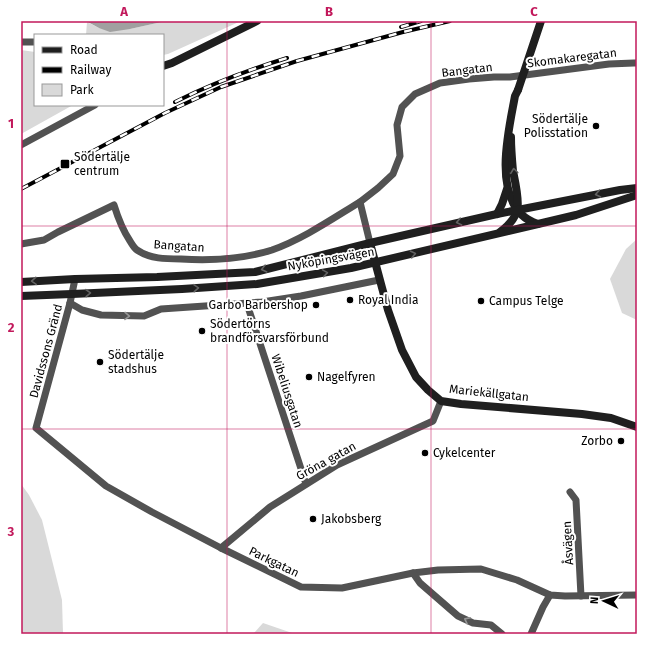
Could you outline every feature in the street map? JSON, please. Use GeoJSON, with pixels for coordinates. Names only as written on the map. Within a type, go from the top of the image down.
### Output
{"type":"FeatureCollection","features":[{"type":"Feature","properties":{"kind":"main road"},"geometry":{"type":"LineString","coordinates":[[164,66],[257,21]]}},
{"type":"Feature","properties":{"kind":"main road"},"geometry":{"type":"LineString","coordinates":[[538,224],[522,215],[517,210],[510,195],[505,169],[505,150],[515,96],[541,21]]}},
{"type":"Feature","properties":{"kind":"main road"},"geometry":{"type":"LineString","coordinates":[[498,234],[513,219],[517,210],[517,196],[511,150],[510,120]]}},
{"type":"Feature","properties":{"kind":"main road"},"geometry":{"type":"LineString","coordinates":[[497,214],[508,186]]}},
{"type":"Feature","properties":{"kind":"main road","name":"Nyköpingsvägen"},"geometry":{"type":"LineString","coordinates":[[21,282],[255,272],[370,243],[497,214],[637,188]]}},
{"type":"Feature","properties":{"kind":"main road","name":"Nyköpingsvägen"},"geometry":{"type":"LineString","coordinates":[[21,296],[257,284],[375,263],[576,215],[637,195]]}},
{"type":"Feature","properties":{"kind":"main road","name":"Mariekällgatan"},"geometry":{"type":"LineString","coordinates":[[370,243],[379,280],[402,350],[416,377],[441,401],[582,414],[611,418],[637,427]]}},
{"type":"Feature","properties":{"kind":"street"},"geometry":{"type":"LineString","coordinates":[[21,42],[34,42]]}},
{"type":"Feature","properties":{"kind":"street","name":"Skomakaregatan"},"geometry":{"type":"LineString","coordinates":[[510,77],[610,64],[637,63]]}},
{"type":"Feature","properties":{"kind":"street","name":"Bangatan"},"geometry":{"type":"LineString","coordinates":[[21,244],[44,240],[114,205],[121,227],[126,235],[136,249],[150,256],[196,260],[239,258],[272,250],[305,235],[360,202],[393,174],[400,156],[397,125],[402,107],[415,94],[444,82],[494,77],[510,77]]}},
{"type":"Feature","properties":{"kind":"street"},"geometry":{"type":"LineString","coordinates":[[21,144],[93,106]]}},
{"type":"Feature","properties":{"kind":"street"},"geometry":{"type":"LineString","coordinates":[[360,202],[370,243]]}},
{"type":"Feature","properties":{"kind":"street","name":"Davidssons Gränd"},"geometry":{"type":"LineString","coordinates":[[36,428],[76,279]]}},
{"type":"Feature","properties":{"kind":"street"},"geometry":{"type":"LineString","coordinates":[[70,304],[82,310],[101,315],[144,316],[161,309],[247,304],[301,296],[379,280]]}},
{"type":"Feature","properties":{"kind":"street","name":"Wibeliusgatan"},"geometry":{"type":"LineString","coordinates":[[247,304],[306,484]]}},
{"type":"Feature","properties":{"kind":"street","name":"Gröna gatan"},"geometry":{"type":"LineString","coordinates":[[221,548],[270,507],[306,484],[337,466],[433,421],[441,401]]}},
{"type":"Feature","properties":{"kind":"street","name":"Parkgatan"},"geometry":{"type":"LineString","coordinates":[[36,428],[106,486],[221,548],[301,587],[342,588],[413,572],[481,569],[517,580],[550,595],[637,595]]}},
{"type":"Feature","properties":{"kind":"street","name":"Åsvägen"},"geometry":{"type":"LineString","coordinates":[[570,492],[576,500],[581,596]]}},
{"type":"Feature","properties":{"kind":"street"},"geometry":{"type":"LineString","coordinates":[[413,572],[420,583],[458,616],[473,623],[491,625],[502,634]]}},
{"type":"Feature","properties":{"kind":"street"},"geometry":{"type":"LineString","coordinates":[[531,634],[550,595]]}},
{"type":"Feature","properties":{"kind":"green space"},"geometry":{"type":"Polygon","coordinates":[[[166,21],[241,21],[164,55],[164,34],[86,34],[87,22],[99,28],[130,29],[166,21]]]}},
{"type":"Feature","properties":{"kind":"green space"},"geometry":{"type":"Polygon","coordinates":[[[21,50],[34,52],[34,106],[71,106],[21,134],[21,50]]]}},
{"type":"Feature","properties":{"kind":"green space"},"geometry":{"type":"Polygon","coordinates":[[[637,239],[637,320],[622,313],[610,279],[626,249],[637,239]]]}},
{"type":"Feature","properties":{"kind":"green space"},"geometry":{"type":"Polygon","coordinates":[[[21,484],[29,495],[42,520],[62,600],[63,634],[21,634],[21,484]]]}},
{"type":"Feature","properties":{"kind":"green space"},"geometry":{"type":"Polygon","coordinates":[[[263,623],[295,634],[253,634],[263,623]]]}},
{"type":"Feature","properties":{"kind":"shaded area"},"geometry":{"type":"Polygon","coordinates":[[[86,21],[166,21],[110,32],[86,21]]]}},
{"type":"Feature","properties":{"kind":"railway"},"geometry":{"type":"LineString","coordinates":[[401,27],[421,21]]}},
{"type":"Feature","properties":{"kind":"railway"},"geometry":{"type":"LineString","coordinates":[[21,189],[165,113],[221,87],[297,61],[403,32],[450,21]]}},
{"type":"Feature","properties":{"kind":"railway"},"geometry":{"type":"LineString","coordinates":[[175,102],[202,89],[258,67],[287,58]]}},
{"type":"Feature","properties":{"kind":"place","name":"Södertälje Polisstation"},"geometry":{"type":"Point","coordinates":[596,126]}},
{"type":"Feature","properties":{"kind":"place","name":"Södertälje centrum"},"geometry":{"type":"Point","coordinates":[65,164]}},
{"type":"Feature","properties":{"kind":"place","name":"Royal India"},"geometry":{"type":"Point","coordinates":[350,300]}},
{"type":"Feature","properties":{"kind":"place","name":"Campus Telge"},"geometry":{"type":"Point","coordinates":[481,301]}},
{"type":"Feature","properties":{"kind":"place","name":"Garbo Barbershop"},"geometry":{"type":"Point","coordinates":[316,305]}},
{"type":"Feature","properties":{"kind":"place","name":"Södertörns brandförsvarsförbund"},"geometry":{"type":"Point","coordinates":[202,331]}},
{"type":"Feature","properties":{"kind":"place","name":"Södertälje stadshus"},"geometry":{"type":"Point","coordinates":[100,362]}},
{"type":"Feature","properties":{"kind":"place","name":"Nagelfyren"},"geometry":{"type":"Point","coordinates":[309,377]}},
{"type":"Feature","properties":{"kind":"place","name":"Zorbo"},"geometry":{"type":"Point","coordinates":[621,441]}},
{"type":"Feature","properties":{"kind":"place","name":"Cykelcenter"},"geometry":{"type":"Point","coordinates":[425,453]}},
{"type":"Feature","properties":{"kind":"place","name":"Jakobsberg"},"geometry":{"type":"Point","coordinates":[313,519]}}]}
